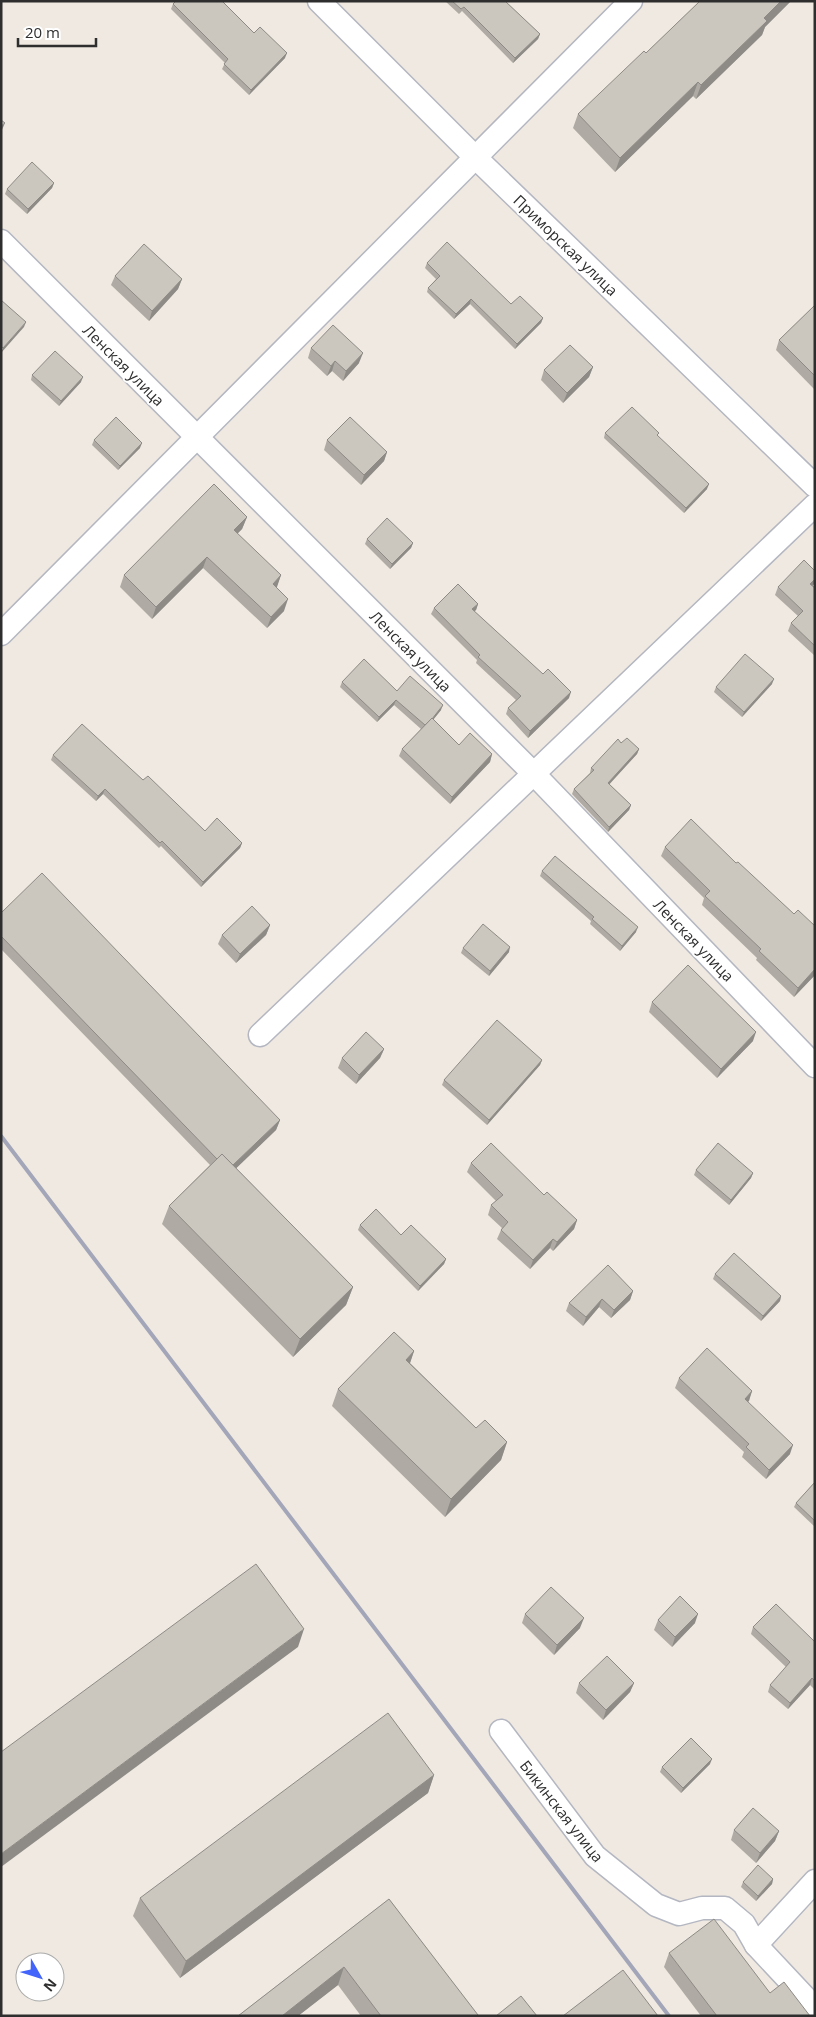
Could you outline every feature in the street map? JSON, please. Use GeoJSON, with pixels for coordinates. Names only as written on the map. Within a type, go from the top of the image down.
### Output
{"type":"FeatureCollection","features":[{"type":"Feature","properties":{"kind":"street","name":"Приморская улица"},"geometry":{"type":"LineString","coordinates":[[319,1],[476,157],[815,486]]}},
{"type":"Feature","properties":{"kind":"street"},"geometry":{"type":"LineString","coordinates":[[1,634],[630,1]]}},
{"type":"Feature","properties":{"kind":"street","name":"Ленская улица"},"geometry":{"type":"LineString","coordinates":[[1,242],[533,773],[815,1066]]}},
{"type":"Feature","properties":{"kind":"street"},"geometry":{"type":"LineString","coordinates":[[260,1035],[815,505]]}},
{"type":"Feature","properties":{"kind":"street","name":"Бикинская улица"},"geometry":{"type":"LineString","coordinates":[[501,1731],[595,1856],[656,1905],[678,1914],[702,1908],[725,1908],[744,1924],[756,1945],[815,2008]]}},
{"type":"Feature","properties":{"kind":"street"},"geometry":{"type":"LineString","coordinates":[[756,1945],[815,1881]]}},
{"type":"Feature","properties":{"kind":"building"},"geometry":{"type":"Polygon","coordinates":[[[176,1],[222,1],[254,33],[260,27],[287,53],[251,90],[224,64],[228,59],[173,4],[176,1]]]}},
{"type":"Feature","properties":{"kind":"building"},"geometry":{"type":"Polygon","coordinates":[[[452,1],[505,1],[540,34],[515,58],[464,7],[461,9],[452,1]]]}},
{"type":"Feature","properties":{"kind":"building"},"geometry":{"type":"Polygon","coordinates":[[[700,1],[781,1],[764,18],[767,21],[701,85],[698,82],[620,158],[578,114],[700,1]]]}},
{"type":"Feature","properties":{"kind":"building"},"geometry":{"type":"Polygon","coordinates":[[[32,162],[54,183],[28,209],[7,189],[32,162]]]}},
{"type":"Feature","properties":{"kind":"building"},"geometry":{"type":"Polygon","coordinates":[[[447,242],[511,304],[520,296],[543,318],[517,344],[471,299],[456,314],[428,288],[440,276],[427,263],[447,242]]]}},
{"type":"Feature","properties":{"kind":"building"},"geometry":{"type":"Polygon","coordinates":[[[144,244],[182,279],[152,311],[115,276],[144,244]]]}},
{"type":"Feature","properties":{"kind":"building"},"geometry":{"type":"Polygon","coordinates":[[[1,300],[26,322],[3,348],[1,347],[1,300]]]}},
{"type":"Feature","properties":{"kind":"building"},"geometry":{"type":"Polygon","coordinates":[[[815,305],[815,376],[779,340],[815,305]]]}},
{"type":"Feature","properties":{"kind":"building"},"geometry":{"type":"Polygon","coordinates":[[[333,325],[363,353],[346,371],[335,361],[331,366],[311,348],[333,325]]]}},
{"type":"Feature","properties":{"kind":"building"},"geometry":{"type":"Polygon","coordinates":[[[570,345],[593,367],[567,393],[544,370],[570,345]]]}},
{"type":"Feature","properties":{"kind":"building"},"geometry":{"type":"Polygon","coordinates":[[[55,351],[83,377],[61,401],[32,375],[55,351]]]}},
{"type":"Feature","properties":{"kind":"building"},"geometry":{"type":"Polygon","coordinates":[[[632,407],[659,433],[657,435],[709,484],[686,508],[605,433],[632,407]]]}},
{"type":"Feature","properties":{"kind":"building"},"geometry":{"type":"Polygon","coordinates":[[[116,417],[142,443],[120,466],[94,440],[116,417]]]}},
{"type":"Feature","properties":{"kind":"building"},"geometry":{"type":"Polygon","coordinates":[[[350,417],[387,452],[364,475],[327,440],[350,417]]]}},
{"type":"Feature","properties":{"kind":"building"},"geometry":{"type":"Polygon","coordinates":[[[214,484],[247,517],[234,530],[281,575],[273,584],[288,599],[271,617],[207,557],[156,607],[124,575],[214,484]]]}},
{"type":"Feature","properties":{"kind":"building"},"geometry":{"type":"Polygon","coordinates":[[[387,518],[413,543],[392,564],[367,539],[387,518]]]}},
{"type":"Feature","properties":{"kind":"building"},"geometry":{"type":"Polygon","coordinates":[[[804,560],[815,571],[815,579],[810,584],[815,588],[815,646],[791,623],[803,611],[778,587],[804,560]]]}},
{"type":"Feature","properties":{"kind":"building"},"geometry":{"type":"Polygon","coordinates":[[[458,584],[478,604],[472,609],[543,674],[548,669],[571,692],[530,731],[508,708],[521,696],[478,657],[480,655],[434,608],[458,584]]]}},
{"type":"Feature","properties":{"kind":"building"},"geometry":{"type":"Polygon","coordinates":[[[745,654],[774,679],[744,712],[716,687],[745,654]]]}},
{"type":"Feature","properties":{"kind":"building"},"geometry":{"type":"Polygon","coordinates":[[[364,659],[397,691],[410,676],[443,705],[425,725],[396,700],[379,717],[342,682],[364,659]]]}},
{"type":"Feature","properties":{"kind":"building"},"geometry":{"type":"Polygon","coordinates":[[[432,718],[459,745],[470,733],[492,754],[452,797],[402,749],[432,718]]]}},
{"type":"Feature","properties":{"kind":"building"},"geometry":{"type":"Polygon","coordinates":[[[82,724],[143,780],[148,776],[205,831],[217,818],[242,843],[203,882],[162,841],[160,843],[105,789],[98,796],[53,755],[82,724]]]}},
{"type":"Feature","properties":{"kind":"building"},"geometry":{"type":"Polygon","coordinates":[[[627,738],[639,749],[608,783],[631,805],[609,827],[574,789],[594,770],[591,768],[618,739],[621,743],[627,738]]]}},
{"type":"Feature","properties":{"kind":"building"},"geometry":{"type":"Polygon","coordinates":[[[691,819],[736,863],[738,862],[794,914],[798,910],[815,926],[815,969],[798,988],[759,951],[761,949],[705,896],[710,891],[665,847],[691,819]]]}},
{"type":"Feature","properties":{"kind":"building"},"geometry":{"type":"Polygon","coordinates":[[[555,856],[638,927],[622,946],[592,919],[594,917],[542,871],[555,856]]]}},
{"type":"Feature","properties":{"kind":"building"},"geometry":{"type":"Polygon","coordinates":[[[42,873],[280,1120],[233,1165],[222,1154],[217,1159],[1,936],[1,913],[42,873]]]}},
{"type":"Feature","properties":{"kind":"building"},"geometry":{"type":"Polygon","coordinates":[[[252,906],[270,925],[240,954],[222,935],[252,906]]]}},
{"type":"Feature","properties":{"kind":"building"},"geometry":{"type":"Polygon","coordinates":[[[483,924],[510,947],[490,971],[463,948],[483,924]]]}},
{"type":"Feature","properties":{"kind":"building"},"geometry":{"type":"Polygon","coordinates":[[[688,965],[756,1032],[721,1069],[652,1002],[688,965]]]}},
{"type":"Feature","properties":{"kind":"building"},"geometry":{"type":"Polygon","coordinates":[[[497,1020],[542,1060],[489,1120],[444,1080],[497,1020]]]}},
{"type":"Feature","properties":{"kind":"building"},"geometry":{"type":"Polygon","coordinates":[[[366,1032],[384,1049],[359,1075],[342,1058],[366,1032]]]}},
{"type":"Feature","properties":{"kind":"building"},"geometry":{"type":"Polygon","coordinates":[[[491,1143],[544,1195],[547,1192],[577,1220],[557,1242],[553,1239],[533,1260],[501,1230],[508,1222],[491,1205],[503,1195],[471,1163],[491,1143]]]}},
{"type":"Feature","properties":{"kind":"building"},"geometry":{"type":"Polygon","coordinates":[[[718,1143],[753,1173],[731,1200],[696,1170],[718,1143]]]}},
{"type":"Feature","properties":{"kind":"building"},"geometry":{"type":"Polygon","coordinates":[[[222,1154],[353,1287],[300,1339],[169,1206],[222,1154]]]}},
{"type":"Feature","properties":{"kind":"building"},"geometry":{"type":"Polygon","coordinates":[[[376,1209],[401,1235],[411,1225],[446,1259],[420,1286],[360,1225],[376,1209]]]}},
{"type":"Feature","properties":{"kind":"building"},"geometry":{"type":"Polygon","coordinates":[[[734,1253],[781,1296],[763,1316],[715,1274],[734,1253]]]}},
{"type":"Feature","properties":{"kind":"building"},"geometry":{"type":"Polygon","coordinates":[[[608,1265],[633,1291],[614,1310],[602,1299],[586,1317],[569,1303],[608,1265]]]}},
{"type":"Feature","properties":{"kind":"building"},"geometry":{"type":"Polygon","coordinates":[[[394,1332],[414,1351],[406,1360],[476,1428],[485,1420],[507,1442],[451,1499],[338,1389],[394,1332]]]}},
{"type":"Feature","properties":{"kind":"building"},"geometry":{"type":"Polygon","coordinates":[[[707,1348],[752,1391],[745,1399],[793,1445],[769,1470],[746,1447],[749,1444],[679,1378],[707,1348]]]}},
{"type":"Feature","properties":{"kind":"building"},"geometry":{"type":"Polygon","coordinates":[[[815,1482],[815,1521],[796,1503],[815,1482]]]}},
{"type":"Feature","properties":{"kind":"building"},"geometry":{"type":"Polygon","coordinates":[[[256,1564],[304,1629],[1,1854],[1,1752],[256,1564]]]}},
{"type":"Feature","properties":{"kind":"building"},"geometry":{"type":"Polygon","coordinates":[[[551,1587],[584,1618],[557,1645],[525,1614],[551,1587]]]}},
{"type":"Feature","properties":{"kind":"building"},"geometry":{"type":"Polygon","coordinates":[[[680,1596],[698,1614],[675,1637],[658,1620],[680,1596]]]}},
{"type":"Feature","properties":{"kind":"building"},"geometry":{"type":"Polygon","coordinates":[[[776,1604],[814,1641],[815,1639],[815,1681],[812,1678],[790,1703],[770,1685],[790,1662],[753,1627],[776,1604]]]}},
{"type":"Feature","properties":{"kind":"building"},"geometry":{"type":"Polygon","coordinates":[[[607,1656],[634,1683],[606,1710],[579,1683],[607,1656]]]}},
{"type":"Feature","properties":{"kind":"building"},"geometry":{"type":"Polygon","coordinates":[[[388,1713],[434,1775],[186,1961],[140,1898],[388,1713]]]}},
{"type":"Feature","properties":{"kind":"building"},"geometry":{"type":"Polygon","coordinates":[[[691,1738],[712,1759],[683,1788],[662,1767],[691,1738]]]}},
{"type":"Feature","properties":{"kind":"building"},"geometry":{"type":"Polygon","coordinates":[[[753,1808],[779,1831],[760,1853],[734,1830],[753,1808]]]}},
{"type":"Feature","properties":{"kind":"building"},"geometry":{"type":"Polygon","coordinates":[[[758,1865],[773,1879],[758,1896],[743,1882],[758,1865]]]}},
{"type":"Feature","properties":{"kind":"building"},"geometry":{"type":"Polygon","coordinates":[[[389,1899],[477,2016],[381,2016],[344,1967],[282,2016],[238,2016],[389,1899]]]}},
{"type":"Feature","properties":{"kind":"building"},"geometry":{"type":"Polygon","coordinates":[[[714,1919],[770,1993],[784,1982],[810,2016],[717,2016],[669,1953],[714,1919]]]}},
{"type":"Feature","properties":{"kind":"building"},"geometry":{"type":"Polygon","coordinates":[[[623,1970],[658,2016],[563,2016],[623,1970]]]}},
{"type":"Feature","properties":{"kind":"building"},"geometry":{"type":"Polygon","coordinates":[[[521,1996],[537,2016],[496,2016],[521,1996]]]}},
{"type":"Feature","properties":{"kind":"railway"},"geometry":{"type":"LineString","coordinates":[[1,1136],[669,2016]]}}]}
